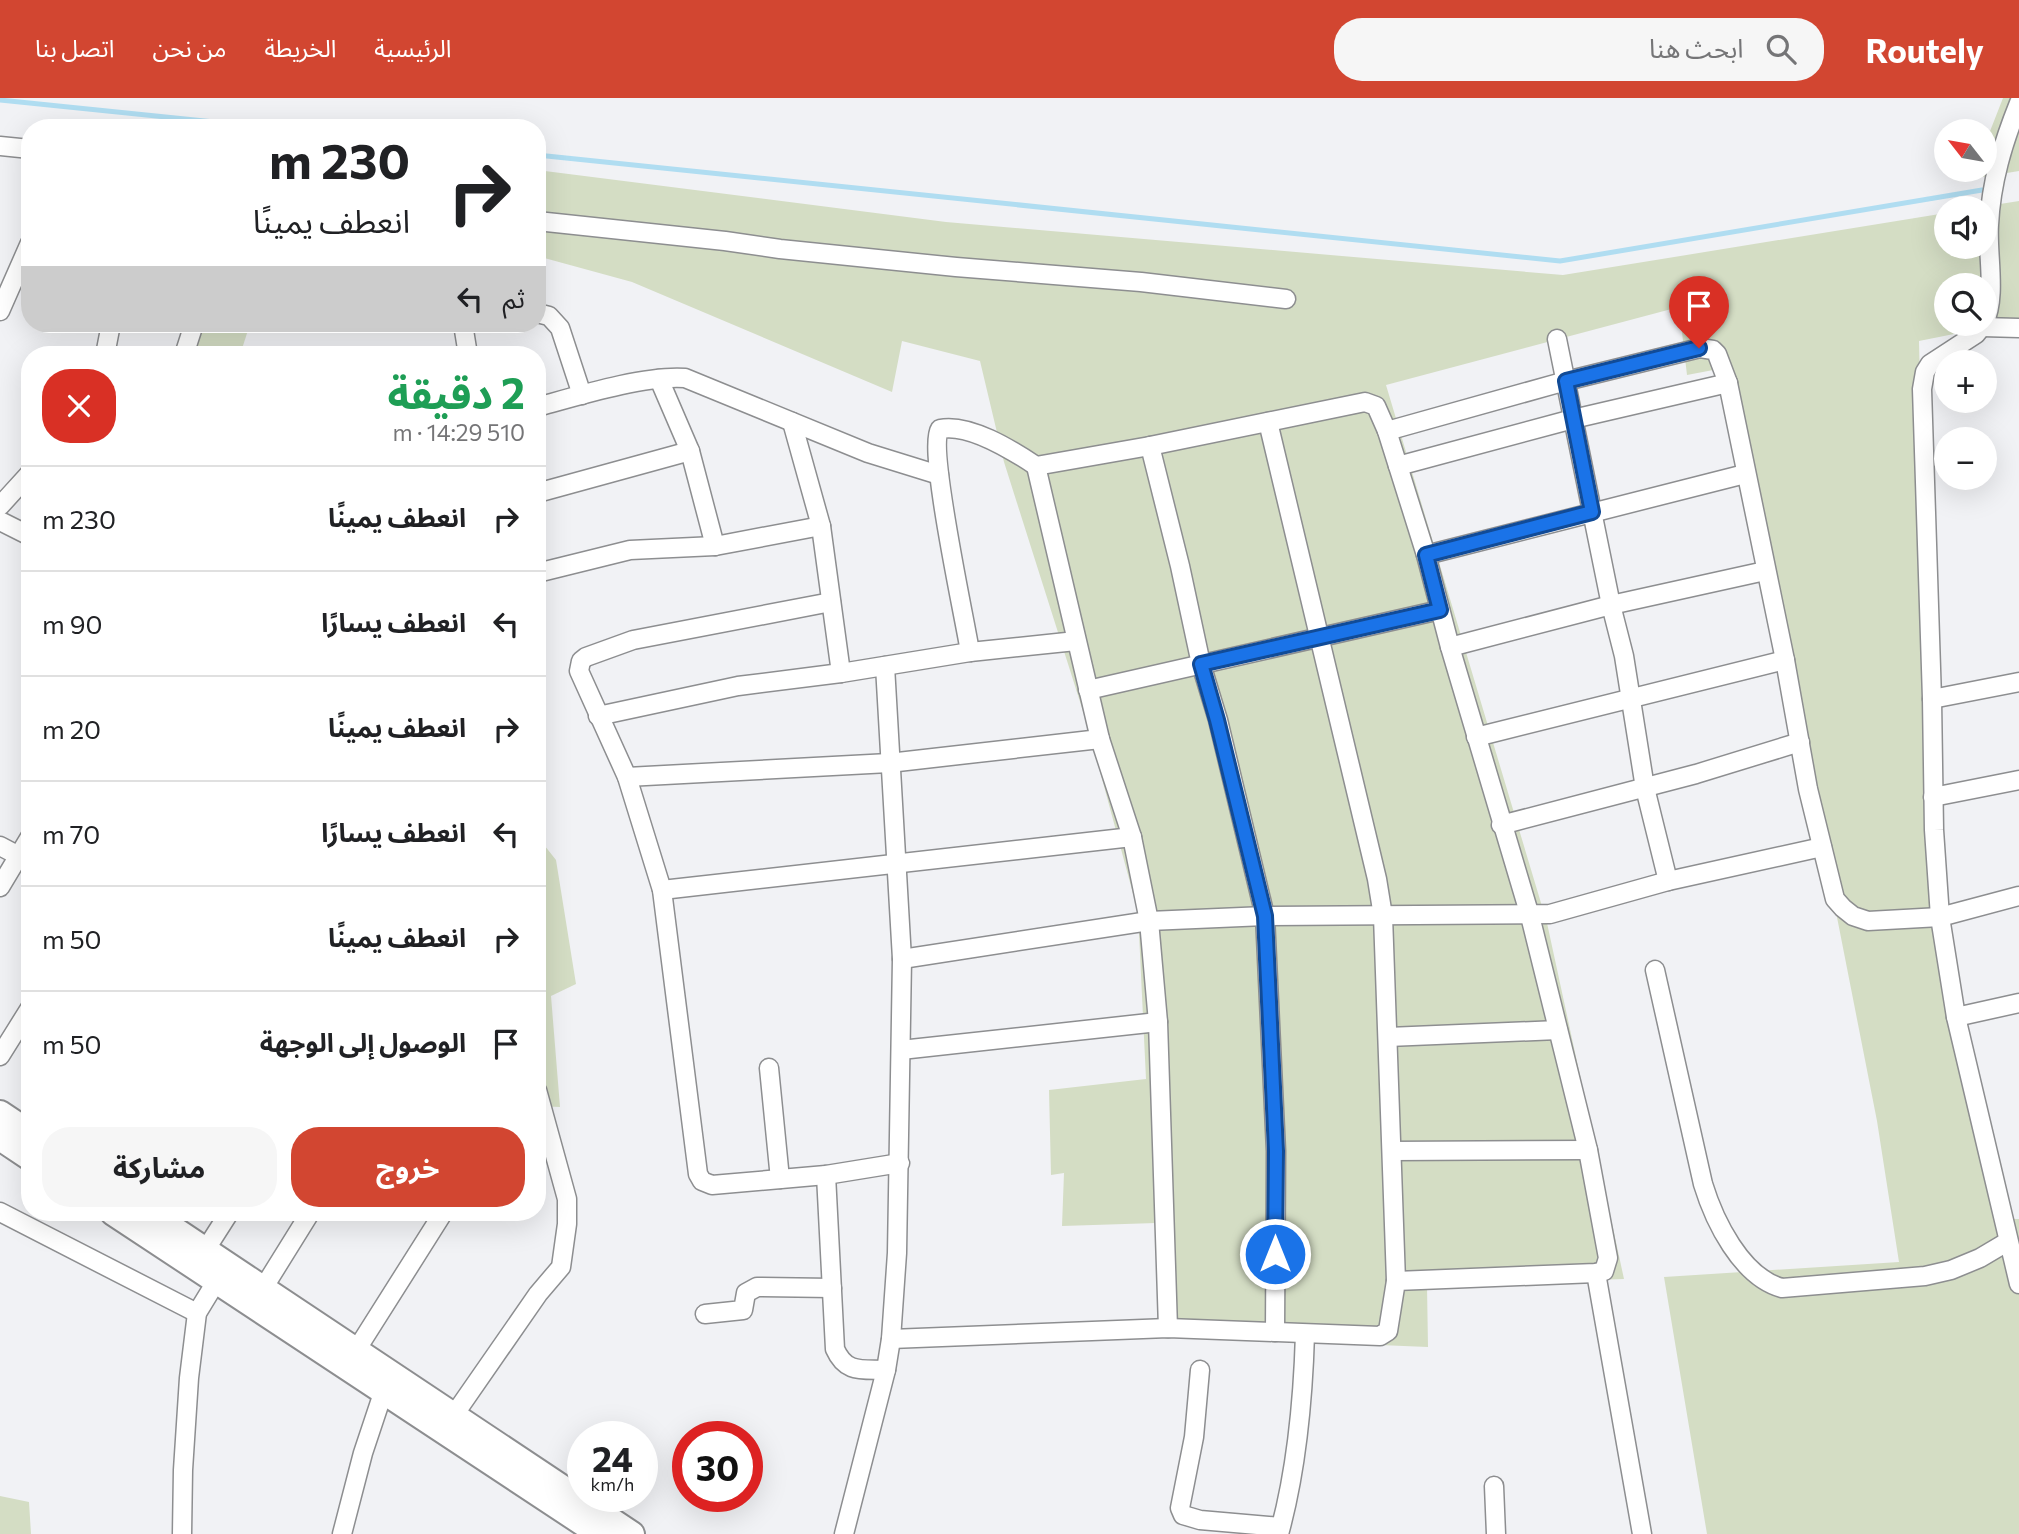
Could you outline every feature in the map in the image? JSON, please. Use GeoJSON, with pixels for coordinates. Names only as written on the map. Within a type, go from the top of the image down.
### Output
{"type":"FeatureCollection","features":[{"type":"Feature","properties":{"kind":"street"},"geometry":{"type":"LineString","coordinates":[[1990,273],[1992,194],[2000,156],[2019,103]]}},
{"type":"Feature","properties":{"kind":"street"},"geometry":{"type":"LineString","coordinates":[[0,146],[21,148]]}},
{"type":"Feature","properties":{"kind":"street"},"geometry":{"type":"LineString","coordinates":[[546,222],[780,249],[1141,282],[1286,299]]}},
{"type":"Feature","properties":{"kind":"street"},"geometry":{"type":"LineString","coordinates":[[0,311],[21,263]]}},
{"type":"Feature","properties":{"kind":"street"},"geometry":{"type":"LineString","coordinates":[[546,315],[560,328],[582,395]]}},
{"type":"Feature","properties":{"kind":"street"},"geometry":{"type":"LineString","coordinates":[[1997,326],[2019,328]]}},
{"type":"Feature","properties":{"kind":"street"},"geometry":{"type":"LineString","coordinates":[[1973,336],[1937,358],[1925,372],[1923,380],[1933,797],[1940,917],[1956,1017],[2019,1284]]}},
{"type":"Feature","properties":{"kind":"street"},"geometry":{"type":"LineString","coordinates":[[1557,339],[1611,605],[1624,656],[1645,788],[1668,881]]}},
{"type":"Feature","properties":{"kind":"street"},"geometry":{"type":"LineString","coordinates":[[1387,432],[1566,381],[1699,348],[1713,350],[1728,383],[1800,742],[1835,899],[1853,916],[1868,920],[1940,917],[2019,896]]}},
{"type":"Feature","properties":{"kind":"street"},"geometry":{"type":"LineString","coordinates":[[546,405],[674,377],[696,381],[868,453],[939,475]]}},
{"type":"Feature","properties":{"kind":"street"},"geometry":{"type":"LineString","coordinates":[[659,379],[690,451],[715,546]]}},
{"type":"Feature","properties":{"kind":"street"},"geometry":{"type":"LineString","coordinates":[[1398,466],[1573,419],[1728,383]]}},
{"type":"Feature","properties":{"kind":"street"},"geometry":{"type":"LineString","coordinates":[[1036,466],[1150,446],[1365,402],[1377,406],[1426,555],[1450,647],[1530,915],[1588,1150],[1608,1258],[1604,1270],[1596,1273],[1396,1281]]}},
{"type":"Feature","properties":{"kind":"street"},"geometry":{"type":"LineString","coordinates":[[792,422],[821,526],[841,673]]}},
{"type":"Feature","properties":{"kind":"street"},"geometry":{"type":"LineString","coordinates":[[891,1339],[1168,1328],[1306,1334],[1384,1335],[1388,1331],[1396,1281],[1383,916],[1377,879],[1321,637],[1268,422]]}},
{"type":"Feature","properties":{"kind":"street"},"geometry":{"type":"LineString","coordinates":[[970,652],[939,475],[937,433],[942,428],[951,428],[1006,446],[1036,466],[1100,739],[1132,837],[1149,921],[1158,1022],[1168,1328]]}},
{"type":"Feature","properties":{"kind":"street"},"geometry":{"type":"LineString","coordinates":[[1150,446],[1201,664],[1265,916],[1276,1151],[1275,1332]]}},
{"type":"Feature","properties":{"kind":"street"},"geometry":{"type":"LineString","coordinates":[[546,491],[690,451]]}},
{"type":"Feature","properties":{"kind":"street"},"geometry":{"type":"LineString","coordinates":[[1426,555],[1745,474]]}},
{"type":"Feature","properties":{"kind":"street"},"geometry":{"type":"LineString","coordinates":[[0,506],[21,483]]}},
{"type":"Feature","properties":{"kind":"street"},"geometry":{"type":"LineString","coordinates":[[0,521],[21,532]]}},
{"type":"Feature","properties":{"kind":"street"},"geometry":{"type":"LineString","coordinates":[[546,571],[630,551],[715,546],[821,526]]}},
{"type":"Feature","properties":{"kind":"street"},"geometry":{"type":"LineString","coordinates":[[1450,647],[1611,605],[1765,571]]}},
{"type":"Feature","properties":{"kind":"street"},"geometry":{"type":"LineString","coordinates":[[831,602],[633,640],[586,657],[581,662],[579,671],[626,777],[662,890],[698,1174],[702,1181],[712,1185],[827,1175],[900,1164]]}},
{"type":"Feature","properties":{"kind":"street"},"geometry":{"type":"LineString","coordinates":[[1088,690],[1440,610]]}},
{"type":"Feature","properties":{"kind":"street"},"geometry":{"type":"LineString","coordinates":[[598,716],[738,686],[970,652],[1076,641]]}},
{"type":"Feature","properties":{"kind":"street"},"geometry":{"type":"LineString","coordinates":[[1476,737],[1785,660]]}},
{"type":"Feature","properties":{"kind":"street"},"geometry":{"type":"LineString","coordinates":[[844,1534],[886,1370],[891,1339],[900,1164],[902,959],[898,864],[889,763],[886,666]]}},
{"type":"Feature","properties":{"kind":"street"},"geometry":{"type":"LineString","coordinates":[[1932,699],[2019,682]]}},
{"type":"Feature","properties":{"kind":"street"},"geometry":{"type":"LineString","coordinates":[[626,777],[889,763],[1100,739]]}},
{"type":"Feature","properties":{"kind":"street"},"geometry":{"type":"LineString","coordinates":[[1502,825],[1645,788],[1800,742]]}},
{"type":"Feature","properties":{"kind":"street"},"geometry":{"type":"LineString","coordinates":[[1933,797],[2019,780]]}},
{"type":"Feature","properties":{"kind":"street"},"geometry":{"type":"LineString","coordinates":[[662,890],[1132,837]]}},
{"type":"Feature","properties":{"kind":"street"},"geometry":{"type":"LineString","coordinates":[[0,846],[19,856]]}},
{"type":"Feature","properties":{"kind":"street"},"geometry":{"type":"LineString","coordinates":[[902,959],[1149,921],[1265,916],[1550,914],[1668,881],[1822,847]]}},
{"type":"Feature","properties":{"kind":"street"},"geometry":{"type":"LineString","coordinates":[[0,887],[21,853]]}},
{"type":"Feature","properties":{"kind":"street"},"geometry":{"type":"LineString","coordinates":[[1655,970],[1712,1212],[1729,1241],[1762,1279],[1782,1288],[1925,1276],[1951,1270],[1980,1258],[2007,1242]]}},
{"type":"Feature","properties":{"kind":"street"},"geometry":{"type":"LineString","coordinates":[[1956,1017],[2019,1003]]}},
{"type":"Feature","properties":{"kind":"street"},"geometry":{"type":"LineString","coordinates":[[0,1056],[21,1022]]}},
{"type":"Feature","properties":{"kind":"street"},"geometry":{"type":"LineString","coordinates":[[901,1049],[1158,1022]]}},
{"type":"Feature","properties":{"kind":"street"},"geometry":{"type":"LineString","coordinates":[[1388,1037],[1558,1030]]}},
{"type":"Feature","properties":{"kind":"street"},"geometry":{"type":"LineString","coordinates":[[769,1068],[780,1179]]}},
{"type":"Feature","properties":{"kind":"street"},"geometry":{"type":"LineString","coordinates":[[0,1113],[21,1127]]}},
{"type":"Feature","properties":{"kind":"street"},"geometry":{"type":"LineString","coordinates":[[454,1415],[538,1294],[561,1267],[567,1224],[567,1199],[546,1123]]}},
{"type":"Feature","properties":{"kind":"street"},"geometry":{"type":"LineString","coordinates":[[0,1138],[21,1152]]}},
{"type":"Feature","properties":{"kind":"street"},"geometry":{"type":"LineString","coordinates":[[1392,1151],[1588,1150]]}},
{"type":"Feature","properties":{"kind":"street"},"geometry":{"type":"LineString","coordinates":[[827,1175],[835,1349],[839,1359],[851,1368],[886,1370]]}},
{"type":"Feature","properties":{"kind":"street"},"geometry":{"type":"LineString","coordinates":[[0,1212],[197,1313]]}},
{"type":"Feature","properties":{"kind":"street"},"geometry":{"type":"LineString","coordinates":[[2000,1212],[2019,1212]]}},
{"type":"Feature","properties":{"kind":"street"},"geometry":{"type":"LineString","coordinates":[[128,1221],[222,1272],[384,1390],[598,1534]]}},
{"type":"Feature","properties":{"kind":"street"},"geometry":{"type":"LineString","coordinates":[[162,1221],[206,1249],[222,1272],[264,1287],[632,1534]]}},
{"type":"Feature","properties":{"kind":"street"},"geometry":{"type":"LineString","coordinates":[[206,1249],[224,1221]]}},
{"type":"Feature","properties":{"kind":"street"},"geometry":{"type":"LineString","coordinates":[[264,1287],[305,1221]]}},
{"type":"Feature","properties":{"kind":"street"},"geometry":{"type":"LineString","coordinates":[[357,1349],[438,1221]]}},
{"type":"Feature","properties":{"kind":"street"},"geometry":{"type":"LineString","coordinates":[[182,1534],[189,1378],[197,1313],[222,1272]]}},
{"type":"Feature","properties":{"kind":"street"},"geometry":{"type":"LineString","coordinates":[[1596,1273],[1642,1534]]}},
{"type":"Feature","properties":{"kind":"street"},"geometry":{"type":"LineString","coordinates":[[705,1314],[743,1310],[746,1293],[757,1287],[832,1288]]}},
{"type":"Feature","properties":{"kind":"street"},"geometry":{"type":"LineString","coordinates":[[1200,1370],[1194,1437],[1180,1508],[1183,1515],[1200,1520],[1279,1531],[1291,1481],[1303,1400],[1306,1334]]}},
{"type":"Feature","properties":{"kind":"street"},"geometry":{"type":"LineString","coordinates":[[342,1534],[359,1465],[384,1390]]}},
{"type":"Feature","properties":{"kind":"street"},"geometry":{"type":"LineString","coordinates":[[1494,1486],[1496,1534]]}},
{"type":"Feature","properties":{"kind":"green space"},"geometry":{"type":"Polygon","coordinates":[[[2003,98],[2019,98],[2019,171],[1997,175],[1997,119],[1995,119],[2003,98]]]}},
{"type":"Feature","properties":{"kind":"green space"},"geometry":{"type":"Polygon","coordinates":[[[546,171],[946,222],[1563,275],[1934,215],[1934,259],[1997,259],[1997,204],[2019,201],[2019,321],[1997,325],[1997,273],[1934,273],[1934,336],[1944,336],[1919,341],[1932,905],[2002,1219],[2019,1219],[2019,1534],[1707,1534],[1664,1277],[1899,1262],[1877,1121],[1729,367],[1687,375],[1679,307],[1386,385],[1547,923],[1624,1279],[1427,1286],[1428,1347],[1158,1336],[1156,1223],[1062,1226],[1064,1173],[1051,1175],[1049,1090],[1146,1079],[1138,912],[1088,727],[1004,462],[980,361],[902,341],[892,392],[632,282],[546,258],[546,171]]]}},
{"type":"Feature","properties":{"kind":"green space"},"geometry":{"type":"Polygon","coordinates":[[[186,333],[247,333],[243,346],[183,346],[186,333]]]}},
{"type":"Feature","properties":{"kind":"green space"},"geometry":{"type":"Polygon","coordinates":[[[546,847],[556,860],[576,984],[551,996],[560,1107],[546,1106],[546,847]]]}},
{"type":"Feature","properties":{"kind":"green space"},"geometry":{"type":"Polygon","coordinates":[[[0,1496],[29,1502],[31,1534],[0,1534],[0,1496]]]}},
{"type":"Feature","properties":{"kind":"waterway"},"geometry":{"type":"LineString","coordinates":[[0,100],[185,119]]}},
{"type":"Feature","properties":{"kind":"waterway"},"geometry":{"type":"LineString","coordinates":[[546,156],[1560,261],[1982,190]]}},
{"type":"Feature","properties":{"kind":"route"},"geometry":{"type":"LineString","coordinates":[[1275,1254],[1276,1151],[1265,916],[1201,664],[1440,610],[1426,555],[1592,512],[1566,381],[1699,348]]}}]}
